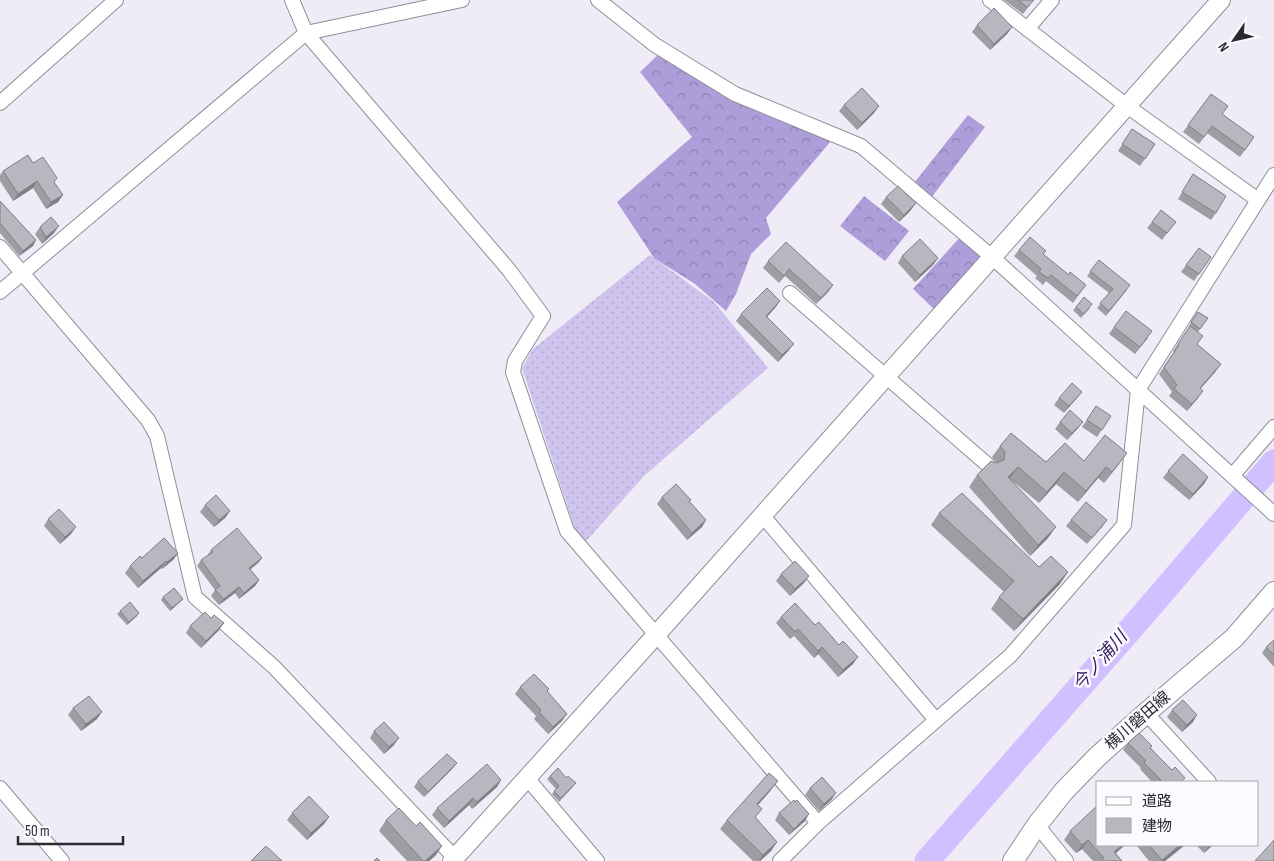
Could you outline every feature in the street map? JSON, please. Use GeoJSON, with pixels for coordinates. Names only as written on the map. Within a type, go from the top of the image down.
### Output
{"type":"FeatureCollection","features":[{"type":"Feature","properties":{"kind":"main road","name":"横川磐田線"},"geometry":{"type":"LineString","coordinates":[[1013,861],[1037,825],[1070,784],[1097,756],[1234,638],[1274,592]]}},
{"type":"Feature","properties":{"kind":"street"},"geometry":{"type":"LineString","coordinates":[[0,103],[116,0]]}},
{"type":"Feature","properties":{"kind":"street"},"geometry":{"type":"LineString","coordinates":[[292,0],[306,34],[502,263],[543,316],[515,361],[513,372],[567,531],[818,823]]}},
{"type":"Feature","properties":{"kind":"street"},"geometry":{"type":"LineString","coordinates":[[0,292],[306,34],[462,0]]}},
{"type":"Feature","properties":{"kind":"street"},"geometry":{"type":"LineString","coordinates":[[598,0],[655,45],[735,94],[861,146],[991,256],[1274,514]]}},
{"type":"Feature","properties":{"kind":"street"},"geometry":{"type":"LineString","coordinates":[[990,0],[1127,106],[1258,200]]}},
{"type":"Feature","properties":{"kind":"street"},"geometry":{"type":"LineString","coordinates":[[1027,29],[1052,0]]}},
{"type":"Feature","properties":{"kind":"street"},"geometry":{"type":"LineString","coordinates":[[0,247],[148,420],[157,436],[196,597],[274,667],[454,859],[1221,0]]}},
{"type":"Feature","properties":{"kind":"street"},"geometry":{"type":"LineString","coordinates":[[780,861],[818,823],[1010,656],[1124,526],[1138,390],[1274,175]]}},
{"type":"Feature","properties":{"kind":"street"},"geometry":{"type":"LineString","coordinates":[[790,293],[988,466]]}},
{"type":"Feature","properties":{"kind":"street"},"geometry":{"type":"LineString","coordinates":[[1233,477],[1274,427]]}},
{"type":"Feature","properties":{"kind":"street"},"geometry":{"type":"LineString","coordinates":[[762,515],[936,720]]}},
{"type":"Feature","properties":{"kind":"street"},"geometry":{"type":"LineString","coordinates":[[1146,713],[1208,781]]}},
{"type":"Feature","properties":{"kind":"street"},"geometry":{"type":"LineString","coordinates":[[527,778],[598,861]]}},
{"type":"Feature","properties":{"kind":"street"},"geometry":{"type":"LineString","coordinates":[[0,788],[62,861]]}},
{"type":"Feature","properties":{"kind":"street"},"geometry":{"type":"LineString","coordinates":[[1037,825],[1066,861]]}},
{"type":"Feature","properties":{"kind":"shaded area"},"geometry":{"type":"Polygon","coordinates":[[[650,255],[714,302],[768,368],[644,476],[581,547],[522,368],[533,349],[650,255]]]}},
{"type":"Feature","properties":{"kind":"green space"},"geometry":{"type":"Polygon","coordinates":[[[663,50],[779,115],[836,135],[766,218],[771,234],[751,254],[736,294],[726,311],[695,284],[654,258],[617,202],[692,137],[640,72],[663,50]]]}},
{"type":"Feature","properties":{"kind":"green space"},"geometry":{"type":"Polygon","coordinates":[[[968,115],[985,127],[931,198],[914,183],[968,115]]]}},
{"type":"Feature","properties":{"kind":"green space"},"geometry":{"type":"Polygon","coordinates":[[[864,196],[909,231],[885,261],[840,226],[864,196]]]}},
{"type":"Feature","properties":{"kind":"green space"},"geometry":{"type":"Polygon","coordinates":[[[962,235],[988,257],[938,313],[913,289],[962,235]]]}},
{"type":"Feature","properties":{"kind":"building"},"geometry":{"type":"Polygon","coordinates":[[[1018,0],[1034,0],[1027,7],[1018,0]]]}},
{"type":"Feature","properties":{"kind":"building"},"geometry":{"type":"Polygon","coordinates":[[[994,8],[1012,27],[994,44],[977,25],[994,8]]]}},
{"type":"Feature","properties":{"kind":"building"},"geometry":{"type":"Polygon","coordinates":[[[862,88],[879,106],[862,123],[844,105],[862,88]]]}},
{"type":"Feature","properties":{"kind":"building"},"geometry":{"type":"Polygon","coordinates":[[[1211,94],[1228,106],[1222,114],[1254,137],[1245,150],[1212,126],[1204,137],[1188,125],[1211,94]]]}},
{"type":"Feature","properties":{"kind":"building"},"geometry":{"type":"Polygon","coordinates":[[[1132,129],[1155,144],[1145,159],[1122,144],[1132,129]]]}},
{"type":"Feature","properties":{"kind":"building"},"geometry":{"type":"Polygon","coordinates":[[[28,155],[33,163],[43,157],[57,178],[54,182],[63,195],[51,202],[37,181],[18,194],[3,171],[28,155]]]}},
{"type":"Feature","properties":{"kind":"building"},"geometry":{"type":"Polygon","coordinates":[[[1193,174],[1226,196],[1216,213],[1182,192],[1193,174]]]}},
{"type":"Feature","properties":{"kind":"building"},"geometry":{"type":"Polygon","coordinates":[[[898,186],[916,203],[904,215],[886,197],[898,186]]]}},
{"type":"Feature","properties":{"kind":"building"},"geometry":{"type":"Polygon","coordinates":[[[0,201],[36,240],[23,251],[0,223],[0,201]]]}},
{"type":"Feature","properties":{"kind":"building"},"geometry":{"type":"Polygon","coordinates":[[[1161,210],[1176,222],[1167,233],[1152,222],[1161,210]]]}},
{"type":"Feature","properties":{"kind":"building"},"geometry":{"type":"Polygon","coordinates":[[[51,217],[59,226],[46,237],[40,227],[51,217]]]}},
{"type":"Feature","properties":{"kind":"building"},"geometry":{"type":"Polygon","coordinates":[[[1030,237],[1046,251],[1043,254],[1069,275],[1070,272],[1086,285],[1077,296],[1051,275],[1048,278],[1039,272],[1041,269],[1019,250],[1030,237]]]}},
{"type":"Feature","properties":{"kind":"building"},"geometry":{"type":"Polygon","coordinates":[[[920,239],[938,258],[920,275],[902,256],[920,239]]]}},
{"type":"Feature","properties":{"kind":"building"},"geometry":{"type":"Polygon","coordinates":[[[786,242],[833,285],[821,298],[789,269],[784,276],[768,261],[786,242]]]}},
{"type":"Feature","properties":{"kind":"building"},"geometry":{"type":"Polygon","coordinates":[[[1199,248],[1211,257],[1199,274],[1186,265],[1199,248]]]}},
{"type":"Feature","properties":{"kind":"building"},"geometry":{"type":"Polygon","coordinates":[[[1099,260],[1130,285],[1109,311],[1100,303],[1113,289],[1090,271],[1099,260]]]}},
{"type":"Feature","properties":{"kind":"building"},"geometry":{"type":"Polygon","coordinates":[[[767,288],[780,301],[766,316],[794,344],[782,355],[741,314],[767,288]]]}},
{"type":"Feature","properties":{"kind":"building"},"geometry":{"type":"Polygon","coordinates":[[[1084,297],[1092,304],[1084,314],[1076,307],[1084,297]]]}},
{"type":"Feature","properties":{"kind":"building"},"geometry":{"type":"Polygon","coordinates":[[[1126,311],[1152,331],[1140,347],[1114,327],[1126,311]]]}},
{"type":"Feature","properties":{"kind":"building"},"geometry":{"type":"Polygon","coordinates":[[[1198,312],[1208,318],[1200,329],[1191,322],[1198,312]]]}},
{"type":"Feature","properties":{"kind":"building"},"geometry":{"type":"Polygon","coordinates":[[[1190,326],[1203,336],[1197,344],[1221,364],[1200,388],[1203,391],[1192,404],[1174,389],[1177,385],[1164,367],[1190,326]]]}},
{"type":"Feature","properties":{"kind":"building"},"geometry":{"type":"Polygon","coordinates":[[[1072,383],[1082,392],[1069,406],[1059,398],[1072,383]]]}},
{"type":"Feature","properties":{"kind":"building"},"geometry":{"type":"Polygon","coordinates":[[[1096,406],[1111,416],[1102,430],[1087,420],[1096,406]]]}},
{"type":"Feature","properties":{"kind":"building"},"geometry":{"type":"Polygon","coordinates":[[[1070,410],[1083,422],[1072,433],[1060,422],[1070,410]]]}},
{"type":"Feature","properties":{"kind":"building"},"geometry":{"type":"Polygon","coordinates":[[[1011,433],[1046,462],[1065,443],[1084,461],[1105,435],[1127,453],[1112,472],[1106,467],[1086,491],[1064,472],[1047,492],[1018,467],[1008,477],[1056,527],[1038,545],[977,475],[991,461],[996,463],[1004,460],[1005,452],[1000,446],[1011,433]]]}},
{"type":"Feature","properties":{"kind":"building"},"geometry":{"type":"Polygon","coordinates":[[[1183,454],[1208,477],[1193,494],[1168,471],[1183,454]]]}},
{"type":"Feature","properties":{"kind":"building"},"geometry":{"type":"Polygon","coordinates":[[[676,484],[706,520],[692,533],[662,497],[676,484]]]}},
{"type":"Feature","properties":{"kind":"building"},"geometry":{"type":"Polygon","coordinates":[[[962,493],[1039,567],[1051,556],[1068,572],[1023,619],[999,597],[1014,581],[939,513],[962,493]]]}},
{"type":"Feature","properties":{"kind":"building"},"geometry":{"type":"Polygon","coordinates":[[[216,495],[230,511],[219,520],[205,505],[216,495]]]}},
{"type":"Feature","properties":{"kind":"building"},"geometry":{"type":"Polygon","coordinates":[[[1086,502],[1107,520],[1092,538],[1071,520],[1086,502]]]}},
{"type":"Feature","properties":{"kind":"building"},"geometry":{"type":"Polygon","coordinates":[[[59,509],[76,527],[65,537],[48,519],[59,509]]]}},
{"type":"Feature","properties":{"kind":"building"},"geometry":{"type":"Polygon","coordinates":[[[237,528],[262,558],[249,568],[259,580],[244,593],[239,587],[224,599],[215,590],[220,586],[201,560],[213,552],[211,550],[237,528]]]}},
{"type":"Feature","properties":{"kind":"building"},"geometry":{"type":"Polygon","coordinates":[[[164,538],[178,553],[143,581],[130,566],[164,538]]]}},
{"type":"Feature","properties":{"kind":"building"},"geometry":{"type":"Polygon","coordinates":[[[795,561],[809,576],[795,589],[781,574],[795,561]]]}},
{"type":"Feature","properties":{"kind":"building"},"geometry":{"type":"Polygon","coordinates":[[[174,588],[183,599],[172,608],[163,597],[174,588]]]}},
{"type":"Feature","properties":{"kind":"building"},"geometry":{"type":"Polygon","coordinates":[[[130,602],[139,613],[129,622],[120,611],[130,602]]]}},
{"type":"Feature","properties":{"kind":"building"},"geometry":{"type":"Polygon","coordinates":[[[795,603],[815,625],[819,622],[839,645],[843,641],[858,657],[843,670],[822,647],[818,651],[798,629],[795,632],[781,617],[795,603]]]}},
{"type":"Feature","properties":{"kind":"building"},"geometry":{"type":"Polygon","coordinates":[[[205,612],[211,618],[214,615],[224,623],[206,641],[190,626],[205,612]]]}},
{"type":"Feature","properties":{"kind":"building"},"geometry":{"type":"Polygon","coordinates":[[[1274,640],[1274,655],[1266,647],[1274,640]]]}},
{"type":"Feature","properties":{"kind":"building"},"geometry":{"type":"Polygon","coordinates":[[[534,674],[549,689],[547,691],[567,714],[553,727],[539,712],[541,710],[520,687],[534,674]]]}},
{"type":"Feature","properties":{"kind":"building"},"geometry":{"type":"Polygon","coordinates":[[[89,696],[102,712],[86,724],[73,708],[89,696]]]}},
{"type":"Feature","properties":{"kind":"building"},"geometry":{"type":"Polygon","coordinates":[[[1183,700],[1197,715],[1187,725],[1172,710],[1183,700]]]}},
{"type":"Feature","properties":{"kind":"building"},"geometry":{"type":"Polygon","coordinates":[[[384,722],[399,738],[389,747],[374,731],[384,722]]]}},
{"type":"Feature","properties":{"kind":"building"},"geometry":{"type":"Polygon","coordinates":[[[1139,733],[1152,746],[1150,748],[1172,770],[1175,767],[1185,778],[1181,781],[1159,781],[1161,780],[1144,763],[1146,761],[1128,743],[1139,733]]]}},
{"type":"Feature","properties":{"kind":"building"},"geometry":{"type":"Polygon","coordinates":[[[447,754],[457,763],[428,792],[418,781],[447,754]]]}},
{"type":"Feature","properties":{"kind":"building"},"geometry":{"type":"Polygon","coordinates":[[[487,764],[501,780],[477,802],[473,798],[449,821],[437,808],[487,764]]]}},
{"type":"Feature","properties":{"kind":"building"},"geometry":{"type":"Polygon","coordinates":[[[558,768],[566,778],[568,776],[576,783],[561,798],[554,791],[559,786],[550,776],[558,768]]]}},
{"type":"Feature","properties":{"kind":"building"},"geometry":{"type":"Polygon","coordinates":[[[769,773],[778,781],[757,804],[762,809],[755,817],[777,842],[763,855],[727,820],[769,773]]]}},
{"type":"Feature","properties":{"kind":"building"},"geometry":{"type":"Polygon","coordinates":[[[822,777],[836,793],[824,804],[810,788],[822,777]]]}},
{"type":"Feature","properties":{"kind":"building"},"geometry":{"type":"Polygon","coordinates":[[[309,796],[329,817],[311,833],[292,813],[309,796]]]}},
{"type":"Feature","properties":{"kind":"building"},"geometry":{"type":"Polygon","coordinates":[[[794,800],[795,802],[797,800],[809,814],[794,829],[779,813],[794,800]]]}},
{"type":"Feature","properties":{"kind":"building"},"geometry":{"type":"Polygon","coordinates":[[[1096,807],[1096,846],[1121,846],[1114,852],[1122,861],[1101,861],[1104,858],[1088,840],[1082,845],[1070,831],[1096,807]]]}},
{"type":"Feature","properties":{"kind":"building"},"geometry":{"type":"Polygon","coordinates":[[[399,808],[416,826],[420,822],[442,846],[425,861],[386,820],[399,808]]]}},
{"type":"Feature","properties":{"kind":"building"},"geometry":{"type":"Polygon","coordinates":[[[1274,840],[1274,861],[1255,861],[1274,840]]]}},
{"type":"Feature","properties":{"kind":"building"},"geometry":{"type":"Polygon","coordinates":[[[266,846],[282,861],[251,861],[266,846]]]}},
{"type":"Feature","properties":{"kind":"building"},"geometry":{"type":"Polygon","coordinates":[[[1150,846],[1179,846],[1162,860],[1150,846]]]}},
{"type":"Feature","properties":{"kind":"waterway","name":"今ノ浦川"},"geometry":{"type":"LineString","coordinates":[[927,861],[1274,462]]}}]}
